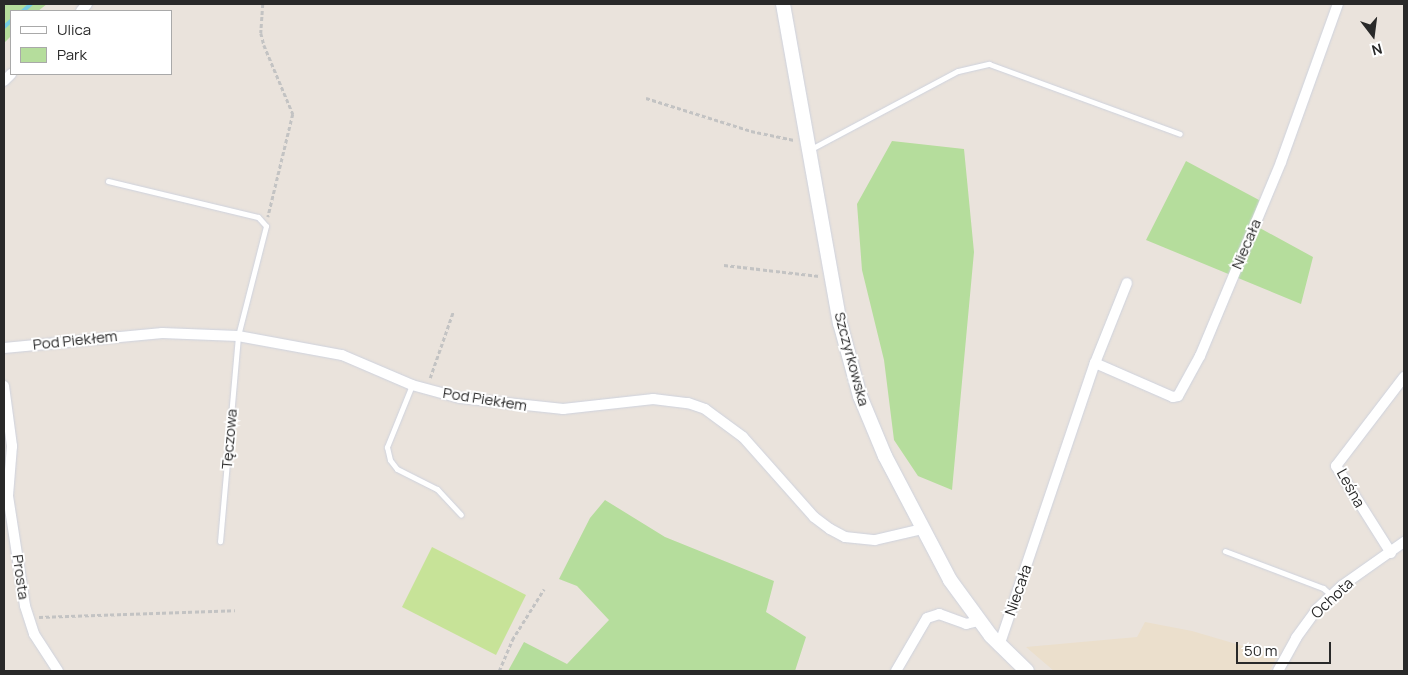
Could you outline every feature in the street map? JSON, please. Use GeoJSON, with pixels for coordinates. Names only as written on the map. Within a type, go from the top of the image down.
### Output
{"type":"FeatureCollection","features":[{"type":"Feature","properties":{"kind":"main road","name":"Szczyrkowska"},"geometry":{"type":"LineString","coordinates":[[783,4],[845,346],[860,396],[922,529],[950,580],[978,621],[1000,646],[1027,671]]}},
{"type":"Feature","properties":{"kind":"street","name":"Niecała"},"geometry":{"type":"LineString","coordinates":[[1095,363],[1172,397],[1178,396],[1200,356],[1281,162],[1338,4]]}},
{"type":"Feature","properties":{"kind":"street","name":"Niecała"},"geometry":{"type":"LineString","coordinates":[[1000,646],[1095,363],[1127,283]]}},
{"type":"Feature","properties":{"kind":"street","name":"Pod Piekłem"},"geometry":{"type":"LineString","coordinates":[[4,348],[162,333],[238,336],[342,355],[412,385],[460,398],[544,408],[652,399],[688,404],[705,409],[743,437],[814,517],[830,529],[845,537],[875,540],[922,529]]}},
{"type":"Feature","properties":{"kind":"street","name":"Leśna"},"geometry":{"type":"LineString","coordinates":[[1391,553],[1336,466],[1404,378]]}},
{"type":"Feature","properties":{"kind":"street","name":"Prosta"},"geometry":{"type":"LineString","coordinates":[[4,386],[12,446],[8,496],[28,618],[34,634],[58,671]]}},
{"type":"Feature","properties":{"kind":"street","name":"Ochota"},"geometry":{"type":"LineString","coordinates":[[1278,671],[1305,624],[1331,595],[1404,542]]}},
{"type":"Feature","properties":{"kind":"street"},"geometry":{"type":"LineString","coordinates":[[896,671],[927,618],[939,614],[966,624],[978,621]]}},
{"type":"Feature","properties":{"kind":"lane"},"geometry":{"type":"LineString","coordinates":[[810,146],[958,71],[989,64],[1180,134]]}},
{"type":"Feature","properties":{"kind":"lane"},"geometry":{"type":"LineString","coordinates":[[108,181],[258,217],[266,226]]}},
{"type":"Feature","properties":{"kind":"lane","name":"Tęczowa"},"geometry":{"type":"LineString","coordinates":[[220,541],[238,336],[266,226]]}},
{"type":"Feature","properties":{"kind":"lane"},"geometry":{"type":"LineString","coordinates":[[412,385],[387,448],[390,460],[398,469],[437,489],[461,514]]}},
{"type":"Feature","properties":{"kind":"lane"},"geometry":{"type":"LineString","coordinates":[[1225,551],[1323,588],[1331,595]]}},
{"type":"Feature","properties":{"kind":"path"},"geometry":{"type":"LineString","coordinates":[[263,4],[261,33],[264,45],[293,114],[266,226]]}},
{"type":"Feature","properties":{"kind":"path"},"geometry":{"type":"LineString","coordinates":[[646,98],[751,131],[810,146]]}},
{"type":"Feature","properties":{"kind":"path"},"geometry":{"type":"LineString","coordinates":[[724,265],[832,276]]}},
{"type":"Feature","properties":{"kind":"path"},"geometry":{"type":"LineString","coordinates":[[427,389],[453,312]]}},
{"type":"Feature","properties":{"kind":"path"},"geometry":{"type":"LineString","coordinates":[[499,671],[512,640],[544,589]]}},
{"type":"Feature","properties":{"kind":"path"},"geometry":{"type":"LineString","coordinates":[[28,618],[235,610]]}},
{"type":"Feature","properties":{"kind":"shaded area"},"geometry":{"type":"Polygon","coordinates":[[[1145,622],[1192,631],[1277,656],[1270,671],[1054,671],[1026,647],[1137,637],[1145,622]]]}},
{"type":"Feature","properties":{"kind":"green space"},"geometry":{"type":"Polygon","coordinates":[[[4,4],[47,4],[39,10],[10,10],[10,37],[4,43],[4,4]]]}},
{"type":"Feature","properties":{"kind":"green space"},"geometry":{"type":"Polygon","coordinates":[[[892,141],[964,149],[974,252],[952,490],[918,476],[894,440],[884,360],[862,270],[857,204],[892,141]]]}},
{"type":"Feature","properties":{"kind":"green space"},"geometry":{"type":"Polygon","coordinates":[[[1186,161],[1259,200],[1258,227],[1313,257],[1301,304],[1146,240],[1186,161]]]}},
{"type":"Feature","properties":{"kind":"green space"},"geometry":{"type":"Polygon","coordinates":[[[605,500],[665,537],[774,581],[766,612],[806,637],[795,671],[508,671],[524,642],[567,664],[609,620],[577,586],[559,579],[590,518],[605,500]]]}},
{"type":"Feature","properties":{"kind":"green space"},"geometry":{"type":"Polygon","coordinates":[[[432,547],[526,595],[496,655],[402,607],[432,547]]]}},
{"type":"Feature","properties":{"kind":"waterway"},"geometry":{"type":"LineString","coordinates":[[24,10],[31,4]]}},
{"type":"Feature","properties":{"kind":"waterway"},"geometry":{"type":"LineString","coordinates":[[4,27],[10,22]]}}]}
